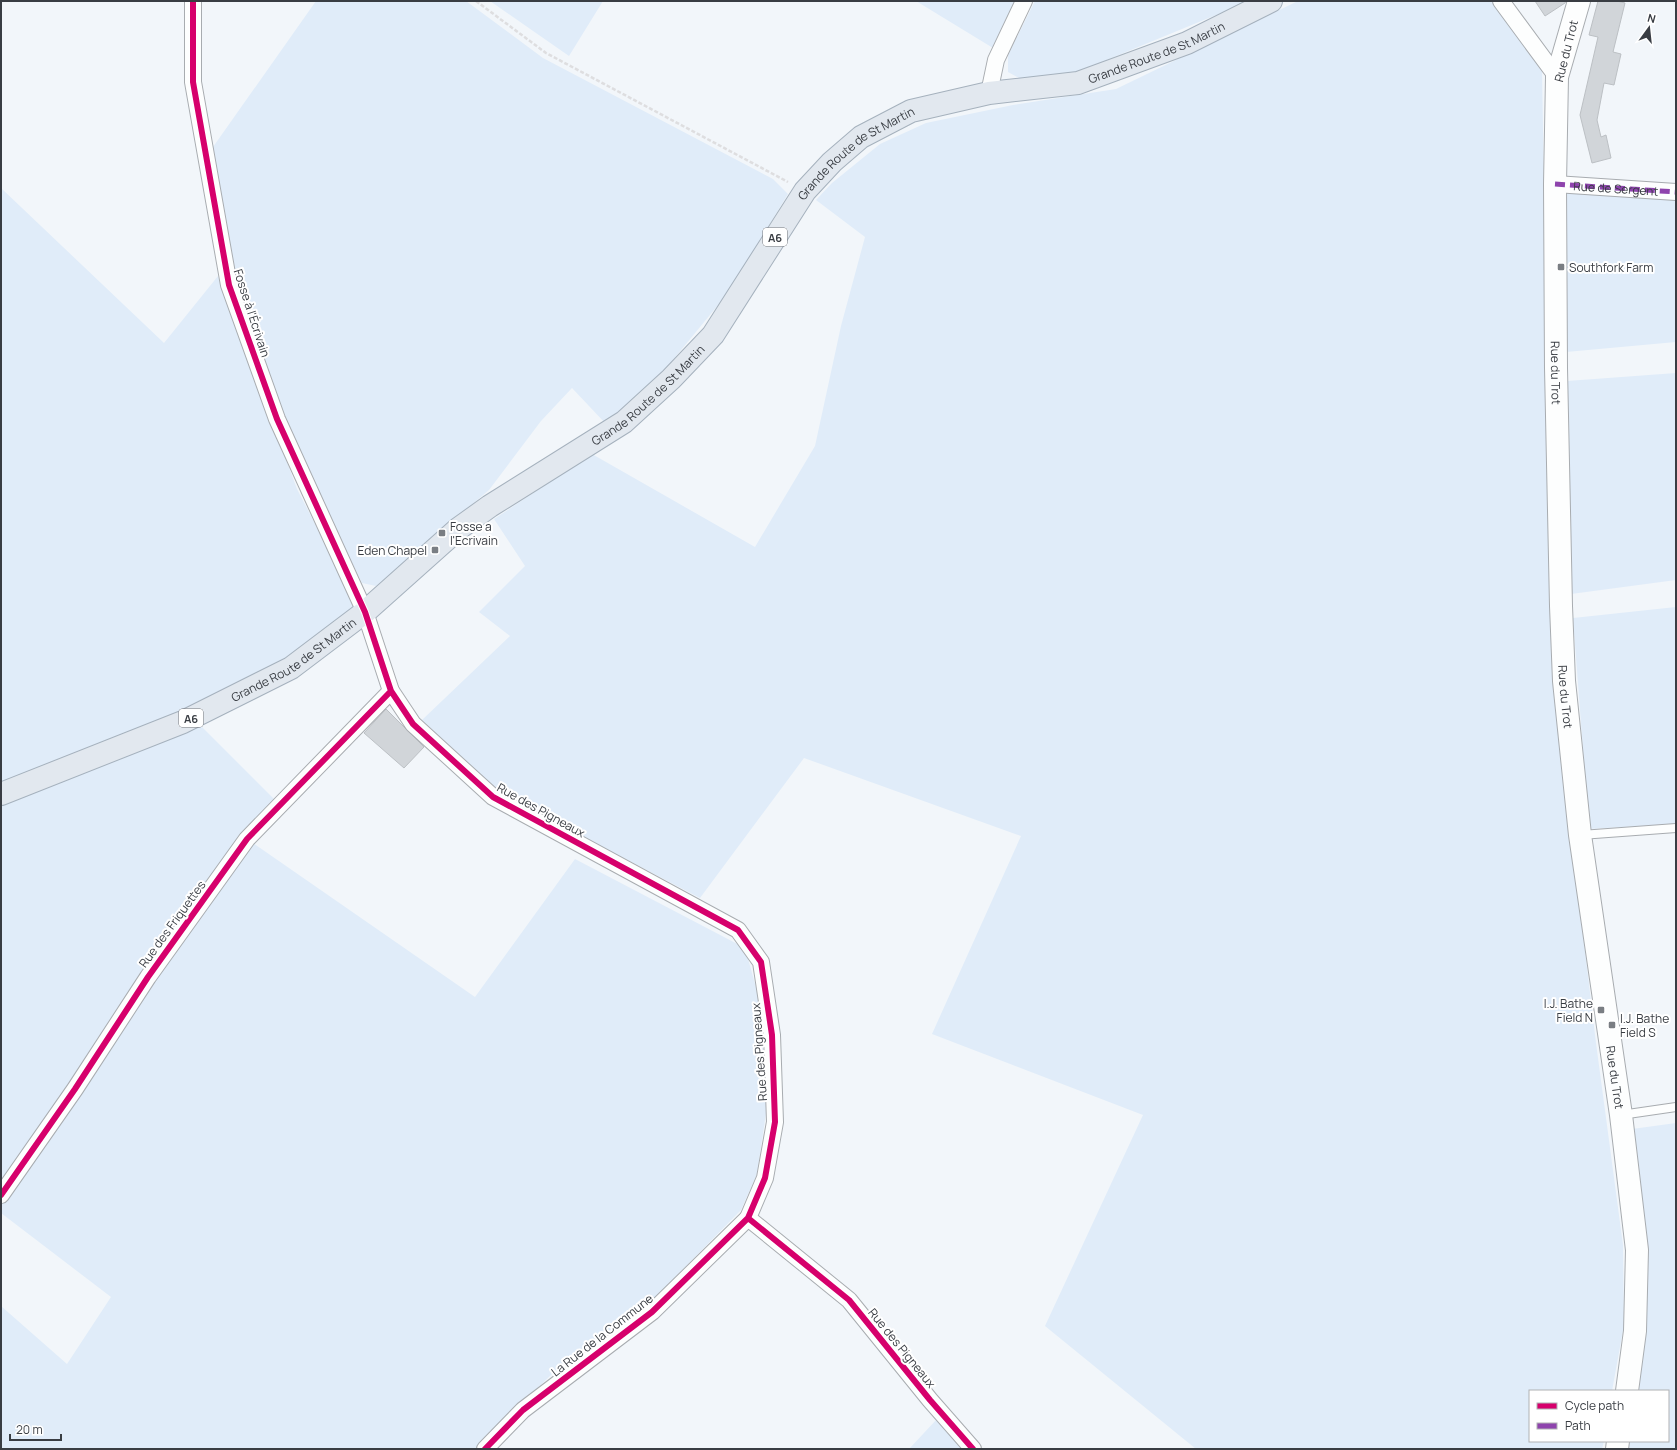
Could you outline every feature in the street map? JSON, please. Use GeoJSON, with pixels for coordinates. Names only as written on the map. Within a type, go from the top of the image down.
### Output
{"type":"FeatureCollection","features":[{"type":"Feature","properties":{"kind":"main road","name":"Rue du Trot"},"geometry":{"type":"LineString","coordinates":[[1579,1],[1557,77],[1555,184],[1556,368],[1564,681],[1580,835],[1621,1115],[1637,1250],[1636,1331],[1627,1390]]}},
{"type":"Feature","properties":{"kind":"main road","name":"Grande Route de St Martin"},"geometry":{"type":"LineString","coordinates":[[1,794],[183,722],[284,672],[365,612],[458,529],[490,506],[624,422],[671,379],[713,335],[805,191],[832,162],[861,137],[911,111],[990,93],[1078,83],[1187,43],[1268,2]]}},
{"type":"Feature","properties":{"kind":"street","name":"Fosse à l'Écrivain"},"geometry":{"type":"LineString","coordinates":[[193,1],[193,82],[229,285],[278,419],[365,612]]}},
{"type":"Feature","properties":{"kind":"street"},"geometry":{"type":"LineString","coordinates":[[990,93],[996,60],[1024,1]]}},
{"type":"Feature","properties":{"kind":"street"},"geometry":{"type":"LineString","coordinates":[[1501,1],[1557,77]]}},
{"type":"Feature","properties":{"kind":"street","name":"Rue de Sergent"},"geometry":{"type":"LineString","coordinates":[[1555,184],[1676,192]]}},
{"type":"Feature","properties":{"kind":"street","name":"Rue des Pigneaux"},"geometry":{"type":"LineString","coordinates":[[365,612],[392,691],[413,724],[493,797],[738,930],[761,962],[772,1035],[775,1122],[766,1178],[748,1218],[849,1300],[930,1400],[973,1449]]}},
{"type":"Feature","properties":{"kind":"street","name":"Rue des Friquettes"},"geometry":{"type":"LineString","coordinates":[[1,1195],[75,1089],[148,977],[247,839],[392,691]]}},
{"type":"Feature","properties":{"kind":"street","name":"La Rue de la Commune"},"geometry":{"type":"LineString","coordinates":[[485,1449],[523,1410],[652,1312],[748,1218]]}},
{"type":"Feature","properties":{"kind":"lane"},"geometry":{"type":"LineString","coordinates":[[1580,835],[1676,828]]}},
{"type":"Feature","properties":{"kind":"lane"},"geometry":{"type":"LineString","coordinates":[[1621,1115],[1676,1107]]}},
{"type":"Feature","properties":{"kind":"path"},"geometry":{"type":"LineString","coordinates":[[476,1],[546,53],[805,191]]}},
{"type":"Feature","properties":{"kind":"shaded area"},"geometry":{"type":"Polygon","coordinates":[[[316,1],[466,1],[543,58],[773,179],[788,194],[728,293],[658,378],[606,424],[572,388],[541,421],[489,490],[376,586],[362,583],[295,445],[237,285],[213,147],[316,1]]]}},
{"type":"Feature","properties":{"kind":"shaded area"},"geometry":{"type":"Polygon","coordinates":[[[490,1],[603,1],[569,56],[490,1]]]}},
{"type":"Feature","properties":{"kind":"shaded area"},"geometry":{"type":"Polygon","coordinates":[[[916,1],[1015,1],[993,48],[916,1]]]}},
{"type":"Feature","properties":{"kind":"shaded area"},"geometry":{"type":"Polygon","coordinates":[[[1035,1],[1250,1],[1075,73],[1021,79],[1008,72],[1008,55],[1035,1]]]}},
{"type":"Feature","properties":{"kind":"shaded area"},"geometry":{"type":"Polygon","coordinates":[[[1298,1],[1493,1],[1542,69],[1552,674],[1596,1043],[1623,1245],[1624,1325],[1612,1390],[1529,1390],[1529,1442],[1604,1442],[1602,1449],[1196,1449],[1045,1326],[1143,1115],[932,1034],[1021,836],[804,758],[700,898],[503,795],[422,720],[510,636],[479,612],[525,566],[494,519],[592,454],[755,547],[815,446],[841,326],[865,237],[816,200],[832,183],[880,144],[926,123],[1013,105],[1116,89],[1298,1]]]}},
{"type":"Feature","properties":{"kind":"shaded area"},"geometry":{"type":"Polygon","coordinates":[[[1,188],[164,343],[218,276],[297,489],[357,605],[274,668],[159,721],[1,784],[1,188]]]}},
{"type":"Feature","properties":{"kind":"shaded area"},"geometry":{"type":"Polygon","coordinates":[[[1567,193],[1676,196],[1676,342],[1566,352],[1567,193]]]}},
{"type":"Feature","properties":{"kind":"shaded area"},"geometry":{"type":"Polygon","coordinates":[[[1676,373],[1676,580],[1571,594],[1567,381],[1676,373]]]}},
{"type":"Feature","properties":{"kind":"shaded area"},"geometry":{"type":"Polygon","coordinates":[[[1676,607],[1676,824],[1589,829],[1573,618],[1676,607]]]}},
{"type":"Feature","properties":{"kind":"shaded area"},"geometry":{"type":"Polygon","coordinates":[[[200,725],[275,800],[1,1184],[1,805],[200,725]]]}},
{"type":"Feature","properties":{"kind":"shaded area"},"geometry":{"type":"Polygon","coordinates":[[[253,843],[475,997],[575,859],[745,948],[757,991],[768,1100],[757,1174],[741,1210],[649,1304],[557,1369],[476,1449],[1,1449],[1,1306],[67,1364],[111,1297],[1,1213],[1,1205],[80,1092],[192,924],[253,843]]]}},
{"type":"Feature","properties":{"kind":"shaded area"},"geometry":{"type":"Polygon","coordinates":[[[1676,1123],[1676,1449],[1625,1449],[1627,1442],[1669,1442],[1669,1390],[1635,1390],[1632,1129],[1676,1123]]]}},
{"type":"Feature","properties":{"kind":"shaded area"},"geometry":{"type":"Polygon","coordinates":[[[937,1419],[963,1449],[909,1449],[937,1419]]]}},
{"type":"Feature","properties":{"kind":"building"},"geometry":{"type":"Polygon","coordinates":[[[1535,1],[1566,1],[1545,16],[1535,1]]]}},
{"type":"Feature","properties":{"kind":"building"},"geometry":{"type":"Polygon","coordinates":[[[1598,1],[1617,1],[1625,3],[1613,52],[1621,54],[1614,85],[1604,83],[1597,120],[1601,137],[1606,135],[1611,158],[1592,163],[1580,115],[1598,37],[1589,35],[1598,1]]]}},
{"type":"Feature","properties":{"kind":"building"},"geometry":{"type":"Polygon","coordinates":[[[386,709],[424,747],[404,768],[364,733],[386,709]]]}},
{"type":"Feature","properties":{"kind":"marked path"},"geometry":{"type":"LineString","coordinates":[[1555,184],[1676,192]]}},
{"type":"Feature","properties":{"kind":"cycle path"},"geometry":{"type":"LineString","coordinates":[[193,1],[193,82],[229,285],[277,419],[365,612],[391,691],[413,724],[493,797],[738,930],[761,962],[772,1035],[775,1122],[765,1178],[748,1218],[849,1300],[930,1400],[973,1449]]}},
{"type":"Feature","properties":{"kind":"cycle path"},"geometry":{"type":"LineString","coordinates":[[1,1195],[75,1089],[148,977],[247,839],[391,691]]}},
{"type":"Feature","properties":{"kind":"cycle path"},"geometry":{"type":"LineString","coordinates":[[485,1449],[523,1410],[652,1312],[748,1218]]}},
{"type":"Feature","properties":{"kind":"place","name":"Southfork Farm"},"geometry":{"type":"Point","coordinates":[1561,267]}},
{"type":"Feature","properties":{"kind":"place","name":"Fosse a l'Ecrivain"},"geometry":{"type":"Point","coordinates":[442,533]}},
{"type":"Feature","properties":{"kind":"place","name":"Eden Chapel"},"geometry":{"type":"Point","coordinates":[435,550]}},
{"type":"Feature","properties":{"kind":"place","name":"I.J. Bathe Field N"},"geometry":{"type":"Point","coordinates":[1601,1010]}},
{"type":"Feature","properties":{"kind":"place","name":"I.J. Bathe Field S"},"geometry":{"type":"Point","coordinates":[1612,1025]}}]}
